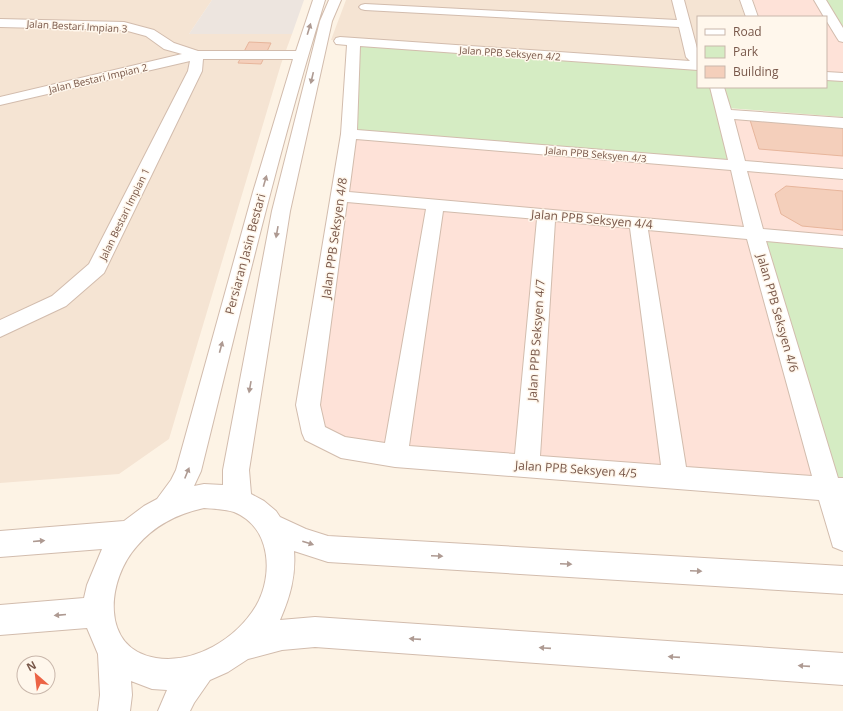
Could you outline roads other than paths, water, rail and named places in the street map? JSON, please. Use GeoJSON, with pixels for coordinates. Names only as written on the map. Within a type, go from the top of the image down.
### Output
{"type":"FeatureCollection","features":[{"type":"Feature","properties":{"kind":"street","name":"Persiaran Jasin Bestari"},"geometry":{"type":"LineString","coordinates":[[167,506],[180,488],[188,472],[262,192],[301,55],[319,0]]}},
{"type":"Feature","properties":{"kind":"street","name":"Persiaran Jasin Bestari"},"geometry":{"type":"LineString","coordinates":[[239,500],[236,486],[236,470],[281,211],[326,21],[335,0]]}},
{"type":"Feature","properties":{"kind":"street"},"geometry":{"type":"LineString","coordinates":[[678,0],[693,57],[697,62]]}},
{"type":"Feature","properties":{"kind":"street"},"geometry":{"type":"LineString","coordinates":[[746,0],[752,16]]}},
{"type":"Feature","properties":{"kind":"street"},"geometry":{"type":"LineString","coordinates":[[820,0],[843,38]]}},
{"type":"Feature","properties":{"kind":"street"},"geometry":{"type":"LineString","coordinates":[[365,7],[684,24]]}},
{"type":"Feature","properties":{"kind":"street","name":"Jalan Bestari Impian 3"},"geometry":{"type":"LineString","coordinates":[[0,23],[124,26],[150,33],[169,46],[197,55]]}},
{"type":"Feature","properties":{"kind":"street","name":"Jalan PPB Seksyen 4/2"},"geometry":{"type":"LineString","coordinates":[[322,39],[697,66]]}},
{"type":"Feature","properties":{"kind":"street","name":"Jalan PPB Seksyen 4/8"},"geometry":{"type":"LineString","coordinates":[[314,433],[308,405],[348,134],[354,42]]}},
{"type":"Feature","properties":{"kind":"street"},"geometry":{"type":"LineString","coordinates":[[197,55],[301,55]]}},
{"type":"Feature","properties":{"kind":"street","name":"Jalan Bestari Impian 2"},"geometry":{"type":"LineString","coordinates":[[0,101],[197,55]]}},
{"type":"Feature","properties":{"kind":"street","name":"Jalan Bestari Impian 1"},"geometry":{"type":"LineString","coordinates":[[0,329],[59,301],[97,268],[195,71],[197,55]]}},
{"type":"Feature","properties":{"kind":"street"},"geometry":{"type":"LineString","coordinates":[[827,76],[843,77]]}},
{"type":"Feature","properties":{"kind":"street","name":"Jalan PPB Seksyen 4/6"},"geometry":{"type":"LineString","coordinates":[[717,88],[755,234],[836,489],[843,538]]}},
{"type":"Feature","properties":{"kind":"street"},"geometry":{"type":"LineString","coordinates":[[725,114],[843,123]]}},
{"type":"Feature","properties":{"kind":"street","name":"Jalan PPB Seksyen 4/3"},"geometry":{"type":"LineString","coordinates":[[348,134],[843,174]]}},
{"type":"Feature","properties":{"kind":"street","name":"Jalan PPB Seksyen 4/4"},"geometry":{"type":"LineString","coordinates":[[340,196],[843,242]]}},
{"type":"Feature","properties":{"kind":"street"},"geometry":{"type":"LineString","coordinates":[[395,456],[434,205]]}},
{"type":"Feature","properties":{"kind":"street","name":"Jalan PPB Seksyen 4/7"},"geometry":{"type":"LineString","coordinates":[[527,466],[546,215]]}},
{"type":"Feature","properties":{"kind":"street"},"geometry":{"type":"LineString","coordinates":[[638,224],[675,476]]}},
{"type":"Feature","properties":{"kind":"street","name":"Jalan PPB Seksyen 4/5"},"geometry":{"type":"LineString","coordinates":[[314,433],[341,447],[395,456],[836,489]]}},
{"type":"Feature","properties":{"kind":"street"},"geometry":{"type":"LineString","coordinates":[[204,496],[216,496],[239,500],[258,511],[272,527],[280,548],[282,572],[276,597],[262,623],[242,645],[221,659],[199,670],[174,674],[150,673],[129,665],[113,651],[100,627],[98,599],[105,570],[120,544],[142,522],[167,506],[192,498],[204,496]]}},
{"type":"Feature","properties":{"kind":"street"},"geometry":{"type":"LineString","coordinates":[[272,527],[302,541],[328,549],[843,580]]}},
{"type":"Feature","properties":{"kind":"street"},"geometry":{"type":"LineString","coordinates":[[0,544],[130,534]]}},
{"type":"Feature","properties":{"kind":"street"},"geometry":{"type":"LineString","coordinates":[[0,620],[99,612]]}},
{"type":"Feature","properties":{"kind":"street"},"geometry":{"type":"LineString","coordinates":[[242,645],[282,635],[315,632],[843,669]]}},
{"type":"Feature","properties":{"kind":"street"},"geometry":{"type":"LineString","coordinates":[[113,651],[116,695],[114,711]]}},
{"type":"Feature","properties":{"kind":"street"},"geometry":{"type":"LineString","coordinates":[[174,711],[182,692],[199,670]]}}]}
